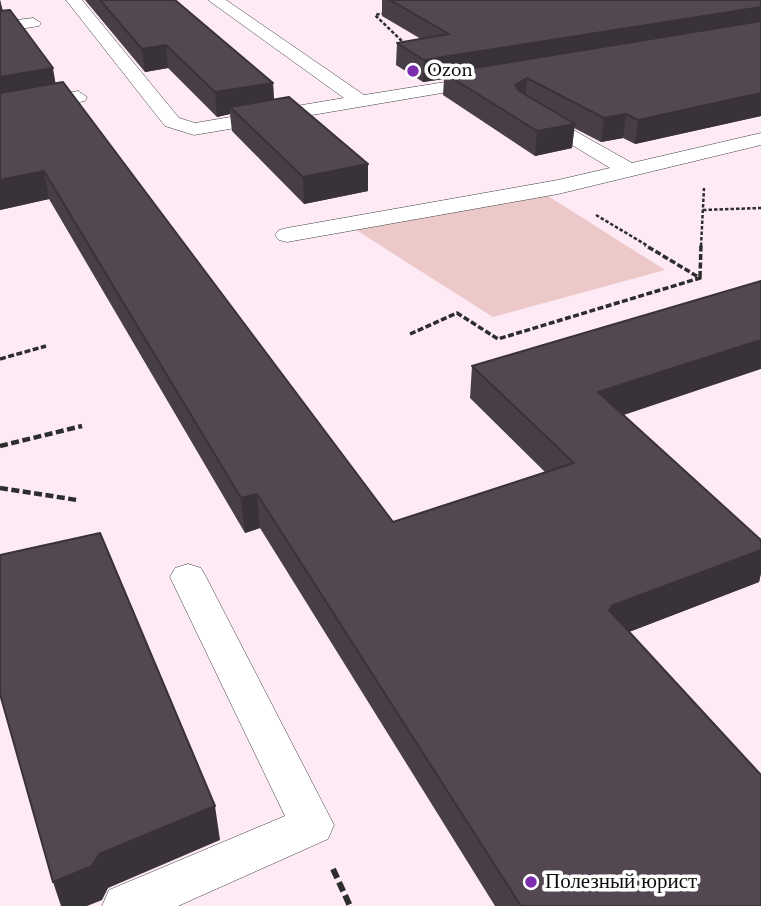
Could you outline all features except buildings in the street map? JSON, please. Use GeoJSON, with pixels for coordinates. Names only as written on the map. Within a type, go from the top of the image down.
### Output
{"type":"FeatureCollection","features":[{"type":"Feature","properties":{"kind":"lane"},"geometry":{"type":"LineString","coordinates":[[74,0],[172,122],[194,129],[505,77]]}},
{"type":"Feature","properties":{"kind":"lane"},"geometry":{"type":"LineString","coordinates":[[216,0],[360,101]]}},
{"type":"Feature","properties":{"kind":"lane"},"geometry":{"type":"LineString","coordinates":[[0,27],[33,23]]}},
{"type":"Feature","properties":{"kind":"lane"},"geometry":{"type":"LineString","coordinates":[[0,111],[78,97]]}},
{"type":"Feature","properties":{"kind":"lane"},"geometry":{"type":"LineString","coordinates":[[526,109],[628,170]]}},
{"type":"Feature","properties":{"kind":"lane"},"geometry":{"type":"LineString","coordinates":[[287,235],[558,187],[761,139]]}},
{"type":"Feature","properties":{"kind":"lane"},"geometry":{"type":"LineString","coordinates":[[126,906],[312,825],[188,577]]}},
{"type":"Feature","properties":{"kind":"path"},"geometry":{"type":"LineString","coordinates":[[386,12],[375,15],[452,86]]}},
{"type":"Feature","properties":{"kind":"path"},"geometry":{"type":"LineString","coordinates":[[405,44],[416,42]]}},
{"type":"Feature","properties":{"kind":"path"},"geometry":{"type":"LineString","coordinates":[[700,278],[705,185]]}},
{"type":"Feature","properties":{"kind":"path"},"geometry":{"type":"LineString","coordinates":[[558,187],[586,209],[700,278]]}},
{"type":"Feature","properties":{"kind":"path"},"geometry":{"type":"LineString","coordinates":[[704,210],[761,208]]}},
{"type":"Feature","properties":{"kind":"path"},"geometry":{"type":"LineString","coordinates":[[410,334],[457,313],[498,339],[700,278]]}},
{"type":"Feature","properties":{"kind":"path"},"geometry":{"type":"LineString","coordinates":[[0,359],[46,346]]}},
{"type":"Feature","properties":{"kind":"path"},"geometry":{"type":"LineString","coordinates":[[0,446],[82,426]]}},
{"type":"Feature","properties":{"kind":"path"},"geometry":{"type":"LineString","coordinates":[[0,488],[77,500]]}},
{"type":"Feature","properties":{"kind":"shaded area"},"geometry":{"type":"Polygon","coordinates":[[[548,196],[665,270],[493,317],[356,230],[548,196]]]}},
{"type":"Feature","properties":{"kind":"place","name":"Ozon"},"geometry":{"type":"Point","coordinates":[413,71]}},
{"type":"Feature","properties":{"kind":"place","name":"Полезный юрист"},"geometry":{"type":"Point","coordinates":[531,882]}}]}
